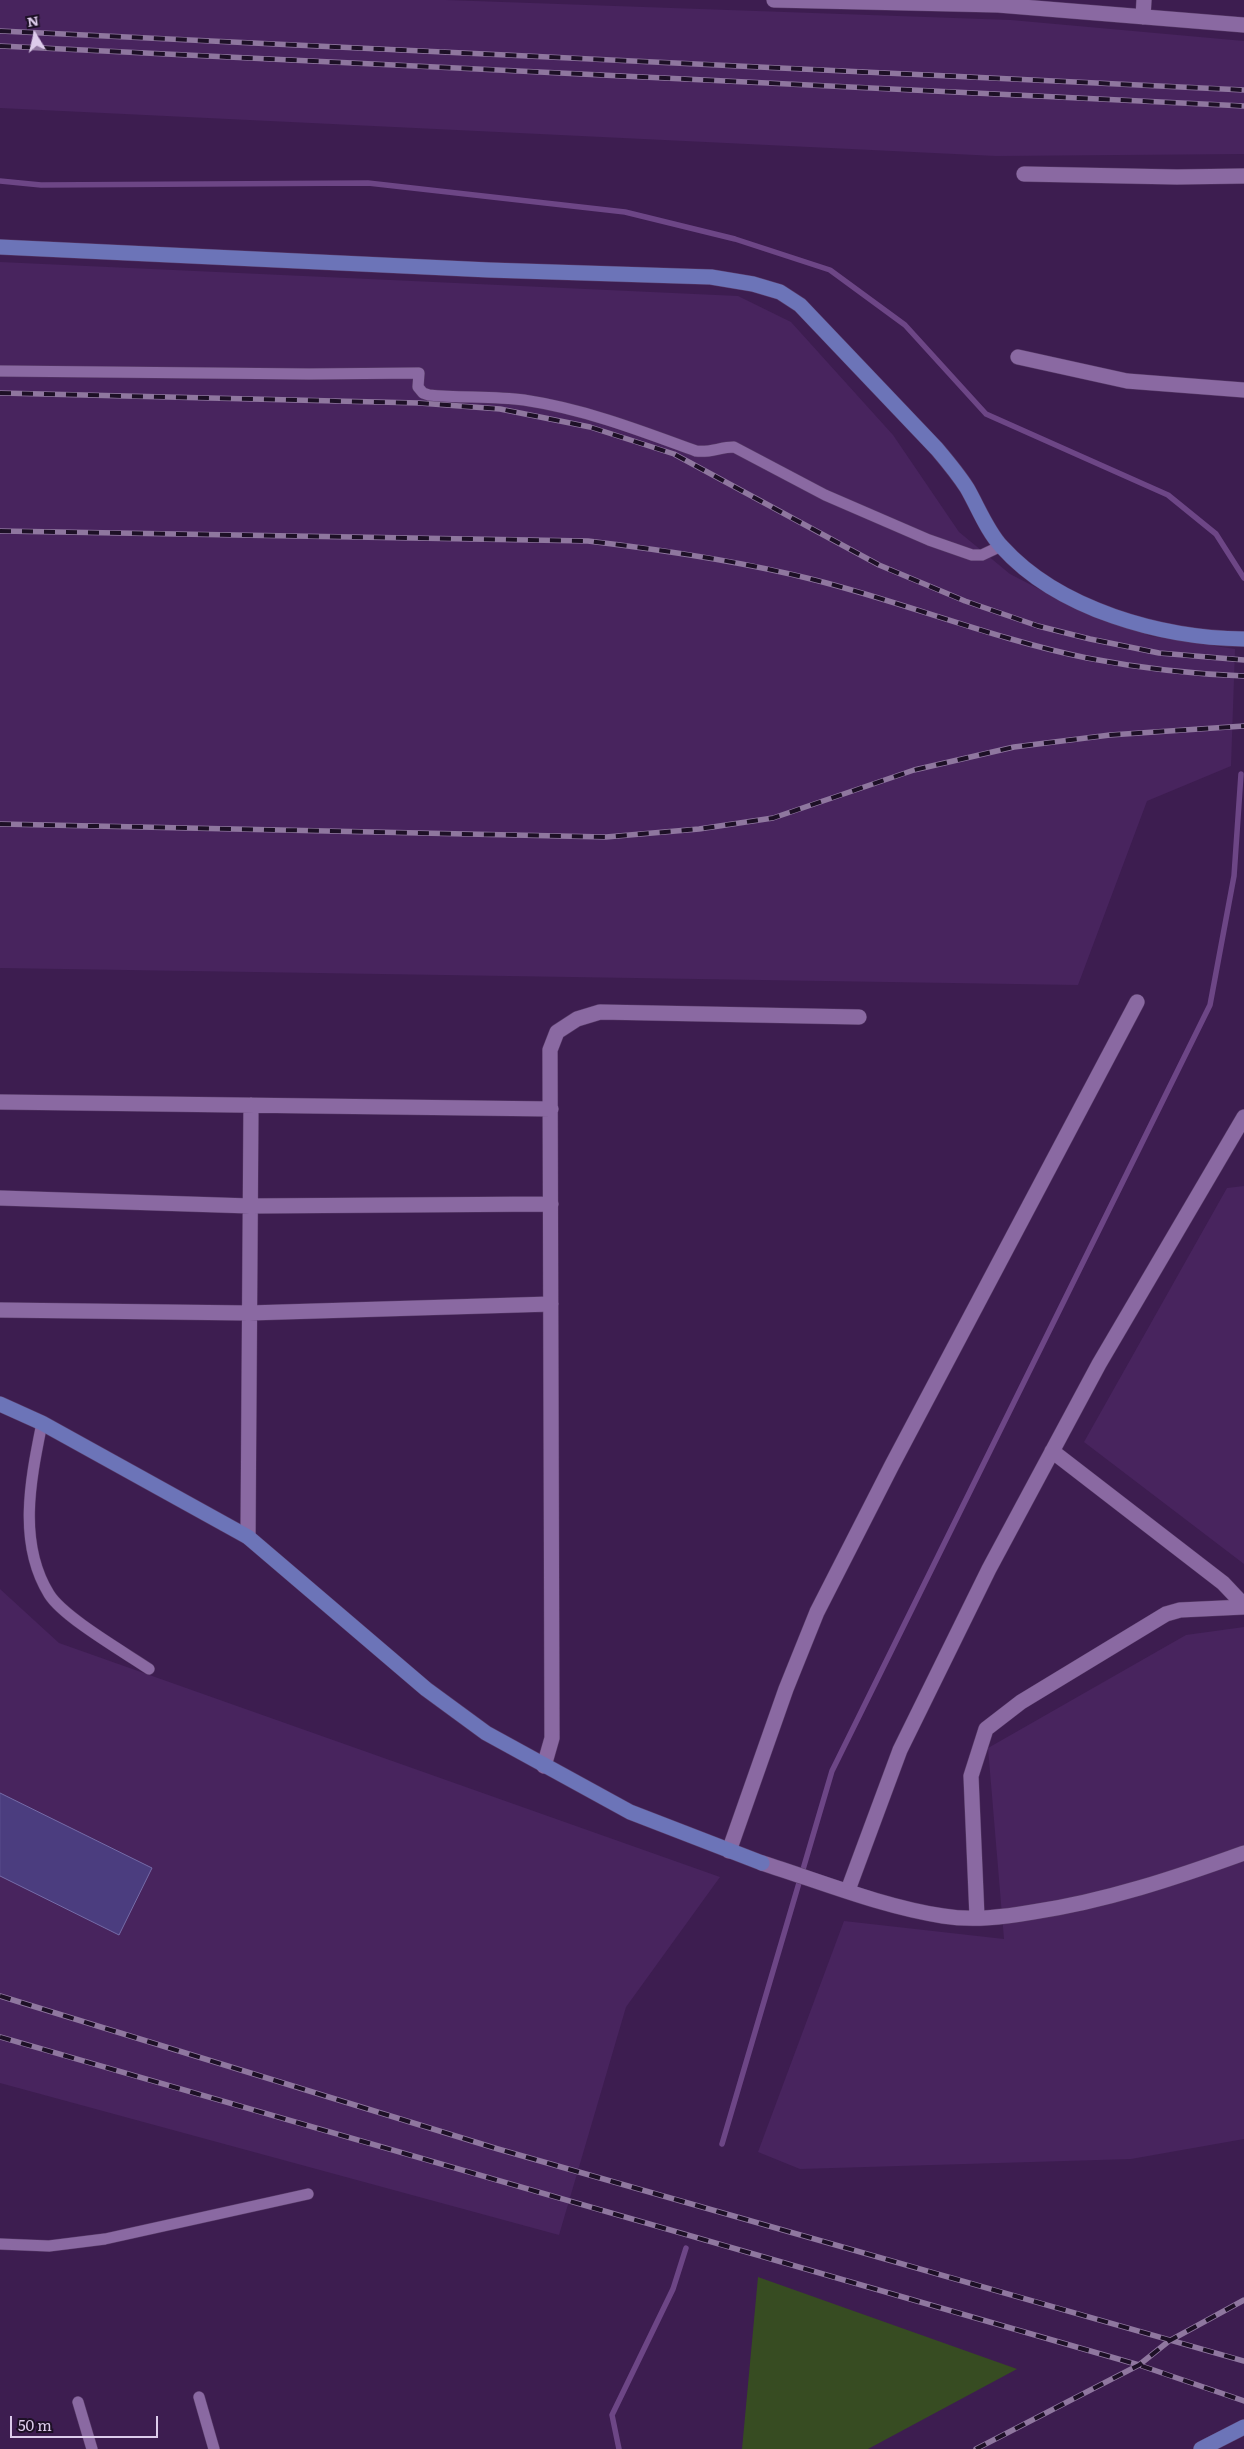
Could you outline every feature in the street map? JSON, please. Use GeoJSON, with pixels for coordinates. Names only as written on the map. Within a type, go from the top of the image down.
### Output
{"type":"FeatureCollection","features":[{"type":"Feature","properties":{"kind":"street"},"geometry":{"type":"LineString","coordinates":[[774,0],[1055,4],[1143,17],[1244,26]]}},
{"type":"Feature","properties":{"kind":"street"},"geometry":{"type":"LineString","coordinates":[[1143,17],[1144,0]]}},
{"type":"Feature","properties":{"kind":"street"},"geometry":{"type":"LineString","coordinates":[[1024,174],[1177,177],[1244,176]]}},
{"type":"Feature","properties":{"kind":"street"},"geometry":{"type":"LineString","coordinates":[[0,247],[488,270],[711,277],[753,284],[789,297],[817,320],[955,471],[1001,546],[1036,578],[1090,606],[1130,622],[1162,631],[1226,639],[1244,639]]}},
{"type":"Feature","properties":{"kind":"street"},"geometry":{"type":"LineString","coordinates":[[1018,357],[1127,381],[1244,390]]}},
{"type":"Feature","properties":{"kind":"street"},"geometry":{"type":"LineString","coordinates":[[729,1850],[786,1689],[817,1612],[928,1396],[1137,1002]]}},
{"type":"Feature","properties":{"kind":"street"},"geometry":{"type":"LineString","coordinates":[[544,1766],[552,1738],[550,1050],[557,1032],[577,1019],[600,1012],[859,1017]]}},
{"type":"Feature","properties":{"kind":"street"},"geometry":{"type":"LineString","coordinates":[[0,1102],[550,1109]]}},
{"type":"Feature","properties":{"kind":"street"},"geometry":{"type":"LineString","coordinates":[[248,1538],[251,1105]]}},
{"type":"Feature","properties":{"kind":"street"},"geometry":{"type":"LineString","coordinates":[[848,1890],[910,1728],[989,1569],[1099,1364],[1244,1117]]}},
{"type":"Feature","properties":{"kind":"street"},"geometry":{"type":"LineString","coordinates":[[0,1198],[250,1206],[551,1204]]}},
{"type":"Feature","properties":{"kind":"street"},"geometry":{"type":"LineString","coordinates":[[0,1310],[249,1313],[551,1304]]}},
{"type":"Feature","properties":{"kind":"street"},"geometry":{"type":"LineString","coordinates":[[0,1404],[42,1423],[248,1538],[426,1689],[486,1733],[630,1812],[762,1862],[920,1911],[944,1916],[998,1918],[1062,1908],[1138,1888],[1244,1853]]}},
{"type":"Feature","properties":{"kind":"street"},"geometry":{"type":"LineString","coordinates":[[1052,1451],[1223,1583],[1244,1606]]}},
{"type":"Feature","properties":{"kind":"street"},"geometry":{"type":"LineString","coordinates":[[977,1917],[971,1776],[986,1729],[1021,1702],[1166,1614],[1180,1610],[1244,1606]]}},
{"type":"Feature","properties":{"kind":"street"},"geometry":{"type":"LineString","coordinates":[[1202,2449],[1244,2427]]}},
{"type":"Feature","properties":{"kind":"lane"},"geometry":{"type":"LineString","coordinates":[[0,371],[309,374],[419,373],[418,387],[423,393],[429,395],[522,400],[546,404],[595,415],[696,451],[712,452],[722,448],[734,447],[825,495],[929,540],[972,554],[982,555],[1001,546]]}},
{"type":"Feature","properties":{"kind":"lane"},"geometry":{"type":"LineString","coordinates":[[42,1423],[30,1481],[29,1514],[32,1545],[39,1571],[49,1595],[72,1617],[149,1669]]}},
{"type":"Feature","properties":{"kind":"lane"},"geometry":{"type":"LineString","coordinates":[[0,2244],[49,2246],[105,2238],[308,2194]]}},
{"type":"Feature","properties":{"kind":"lane"},"geometry":{"type":"LineString","coordinates":[[199,2396],[214,2449]]}},
{"type":"Feature","properties":{"kind":"lane"},"geometry":{"type":"LineString","coordinates":[[78,2402],[92,2449]]}},
{"type":"Feature","properties":{"kind":"shaded area"},"geometry":{"type":"Polygon","coordinates":[[[0,0],[446,0],[1011,20],[1244,41],[1244,154],[996,156],[0,108],[0,0]]]}},
{"type":"Feature","properties":{"kind":"shaded area"},"geometry":{"type":"Polygon","coordinates":[[[0,262],[738,296],[791,322],[893,435],[959,532],[1010,574],[1068,604],[1150,636],[1235,649],[1231,766],[1147,801],[1078,985],[0,968],[0,262]]]}},
{"type":"Feature","properties":{"kind":"shaded area"},"geometry":{"type":"Polygon","coordinates":[[[1244,1186],[1244,1564],[1084,1442],[1227,1188],[1244,1186]]]}},
{"type":"Feature","properties":{"kind":"shaded area"},"geometry":{"type":"Polygon","coordinates":[[[0,1589],[59,1643],[720,1877],[626,2007],[559,2235],[0,2083],[0,1589]]]}},
{"type":"Feature","properties":{"kind":"shaded area"},"geometry":{"type":"Polygon","coordinates":[[[1244,1627],[1244,2139],[1131,2159],[800,2169],[758,2152],[844,1921],[1004,1939],[988,1748],[1186,1635],[1244,1627]]]}},
{"type":"Feature","properties":{"kind":"green space"},"geometry":{"type":"Polygon","coordinates":[[[758,2277],[1017,2369],[868,2449],[742,2449],[758,2277]]]}},
{"type":"Feature","properties":{"kind":"building"},"geometry":{"type":"Polygon","coordinates":[[[0,1793],[152,1868],[119,1935],[0,1876],[0,1793]]]}},
{"type":"Feature","properties":{"kind":"waterway"},"geometry":{"type":"LineString","coordinates":[[0,181],[41,185],[368,183],[625,212],[735,239],[830,270],[905,325],[986,414],[1168,495],[1216,534],[1244,578]]}},
{"type":"Feature","properties":{"kind":"waterway"},"geometry":{"type":"LineString","coordinates":[[722,2144],[832,1771],[1210,1005],[1234,876],[1241,774]]}},
{"type":"Feature","properties":{"kind":"waterway"},"geometry":{"type":"LineString","coordinates":[[619,2449],[612,2415],[673,2289],[686,2248]]}},
{"type":"Feature","properties":{"kind":"railway"},"geometry":{"type":"LineString","coordinates":[[0,31],[1244,90]]}},
{"type":"Feature","properties":{"kind":"railway"},"geometry":{"type":"LineString","coordinates":[[0,46],[1244,106]]}},
{"type":"Feature","properties":{"kind":"railway"},"geometry":{"type":"LineString","coordinates":[[0,393],[419,403],[500,409],[590,427],[674,454],[879,565],[965,601],[1038,626],[1090,639],[1159,653],[1244,660]]}},
{"type":"Feature","properties":{"kind":"railway"},"geometry":{"type":"LineString","coordinates":[[0,531],[588,541],[702,557],[787,573],[883,599],[1018,641],[1087,658],[1165,670],[1244,676]]}},
{"type":"Feature","properties":{"kind":"railway"},"geometry":{"type":"LineString","coordinates":[[0,824],[606,837],[699,829],[773,818],[914,770],[1014,747],[1110,735],[1244,726]]}},
{"type":"Feature","properties":{"kind":"railway"},"geometry":{"type":"LineString","coordinates":[[0,1996],[498,2149],[1244,2361]]}},
{"type":"Feature","properties":{"kind":"railway"},"geometry":{"type":"LineString","coordinates":[[0,2037],[1139,2365],[1244,2401]]}},
{"type":"Feature","properties":{"kind":"railway"},"geometry":{"type":"LineString","coordinates":[[976,2449],[1139,2365],[1169,2341],[1244,2300]]}}]}
